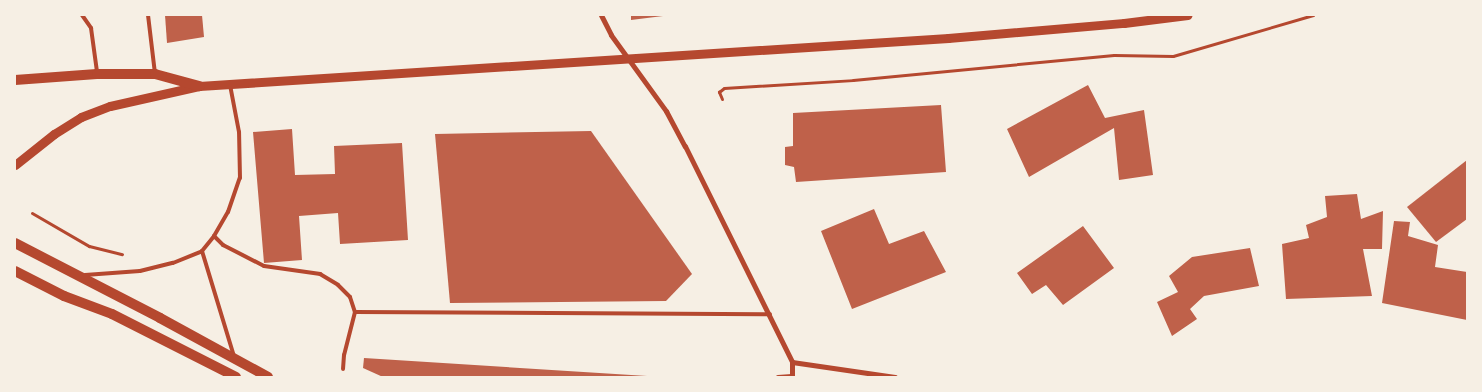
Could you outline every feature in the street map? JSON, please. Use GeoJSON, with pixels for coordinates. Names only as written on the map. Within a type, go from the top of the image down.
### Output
{"type":"FeatureCollection","features":[{"type":"Feature","properties":{"kind":"main road"},"geometry":{"type":"LineString","coordinates":[[15,80],[97,74],[155,74],[199,86]]}},
{"type":"Feature","properties":{"kind":"main road"},"geometry":{"type":"LineString","coordinates":[[15,243],[268,377]]}},
{"type":"Feature","properties":{"kind":"main road"},"geometry":{"type":"LineString","coordinates":[[15,271],[64,296],[112,314],[236,377]]}},
{"type":"Feature","properties":{"kind":"street"},"geometry":{"type":"LineString","coordinates":[[601,15],[627,58],[666,111],[770,314],[792,362],[792,376]]}},
{"type":"Feature","properties":{"kind":"street"},"geometry":{"type":"LineString","coordinates":[[15,164],[54,134],[81,117],[110,106],[199,86],[958,37],[1124,23],[1188,15]]}},
{"type":"Feature","properties":{"kind":"street"},"geometry":{"type":"LineString","coordinates":[[792,362],[895,377]]}},
{"type":"Feature","properties":{"kind":"lane"},"geometry":{"type":"LineString","coordinates":[[82,15],[90,28],[97,74]]}},
{"type":"Feature","properties":{"kind":"lane"},"geometry":{"type":"LineString","coordinates":[[148,15],[155,74]]}},
{"type":"Feature","properties":{"kind":"lane"},"geometry":{"type":"LineString","coordinates":[[78,276],[140,272],[202,251],[214,236],[228,212],[240,178],[239,132],[229,83]]}},
{"type":"Feature","properties":{"kind":"lane"},"geometry":{"type":"LineString","coordinates":[[214,236],[236,253],[264,266],[320,274],[338,285],[350,297],[355,312],[344,355],[343,369]]}},
{"type":"Feature","properties":{"kind":"lane"},"geometry":{"type":"LineString","coordinates":[[202,251],[236,360]]}},
{"type":"Feature","properties":{"kind":"lane"},"geometry":{"type":"LineString","coordinates":[[355,312],[770,314]]}},
{"type":"Feature","properties":{"kind":"lane"},"geometry":{"type":"LineString","coordinates":[[778,377],[792,376]]}},
{"type":"Feature","properties":{"kind":"path"},"geometry":{"type":"LineString","coordinates":[[722,99],[719,92],[724,88],[853,80],[1114,55],[1173,56],[1313,15]]}},
{"type":"Feature","properties":{"kind":"path"},"geometry":{"type":"LineString","coordinates":[[32,213],[89,246],[127,255]]}},
{"type":"Feature","properties":{"kind":"building"},"geometry":{"type":"Polygon","coordinates":[[[165,15],[202,15],[204,37],[167,43],[165,15]]]}},
{"type":"Feature","properties":{"kind":"building"},"geometry":{"type":"Polygon","coordinates":[[[631,15],[663,15],[663,16],[631,20],[631,15]]]}},
{"type":"Feature","properties":{"kind":"building"},"geometry":{"type":"Polygon","coordinates":[[[1088,85],[1105,118],[1144,110],[1153,175],[1119,180],[1114,128],[1029,177],[1007,129],[1088,85]]]}},
{"type":"Feature","properties":{"kind":"building"},"geometry":{"type":"Polygon","coordinates":[[[941,105],[946,172],[796,182],[794,167],[785,165],[785,147],[793,146],[793,113],[941,105]]]}},
{"type":"Feature","properties":{"kind":"building"},"geometry":{"type":"Polygon","coordinates":[[[292,129],[295,175],[335,174],[334,146],[402,143],[408,240],[340,244],[338,213],[299,216],[302,260],[264,263],[253,132],[292,129]]]}},
{"type":"Feature","properties":{"kind":"building"},"geometry":{"type":"Polygon","coordinates":[[[591,131],[692,274],[666,301],[450,303],[435,134],[591,131]]]}},
{"type":"Feature","properties":{"kind":"building"},"geometry":{"type":"Polygon","coordinates":[[[1467,160],[1467,219],[1436,242],[1407,207],[1467,160]]]}},
{"type":"Feature","properties":{"kind":"building"},"geometry":{"type":"Polygon","coordinates":[[[1357,194],[1361,219],[1383,211],[1382,249],[1363,249],[1372,296],[1286,299],[1282,244],[1309,238],[1306,225],[1327,217],[1325,196],[1357,194]]]}},
{"type":"Feature","properties":{"kind":"building"},"geometry":{"type":"Polygon","coordinates":[[[874,209],[889,244],[924,231],[946,272],[852,309],[821,231],[874,209]]]}},
{"type":"Feature","properties":{"kind":"building"},"geometry":{"type":"Polygon","coordinates":[[[1394,221],[1410,222],[1408,236],[1438,245],[1435,267],[1467,272],[1467,320],[1382,303],[1394,221]]]}},
{"type":"Feature","properties":{"kind":"building"},"geometry":{"type":"Polygon","coordinates":[[[1083,226],[1114,268],[1063,305],[1046,285],[1032,294],[1017,273],[1083,226]]]}},
{"type":"Feature","properties":{"kind":"building"},"geometry":{"type":"Polygon","coordinates":[[[1250,248],[1259,286],[1204,296],[1190,309],[1197,319],[1172,336],[1157,302],[1178,292],[1169,276],[1192,257],[1250,248]]]}},
{"type":"Feature","properties":{"kind":"building"},"geometry":{"type":"Polygon","coordinates":[[[364,358],[647,377],[383,377],[363,368],[364,358]]]}}]}
